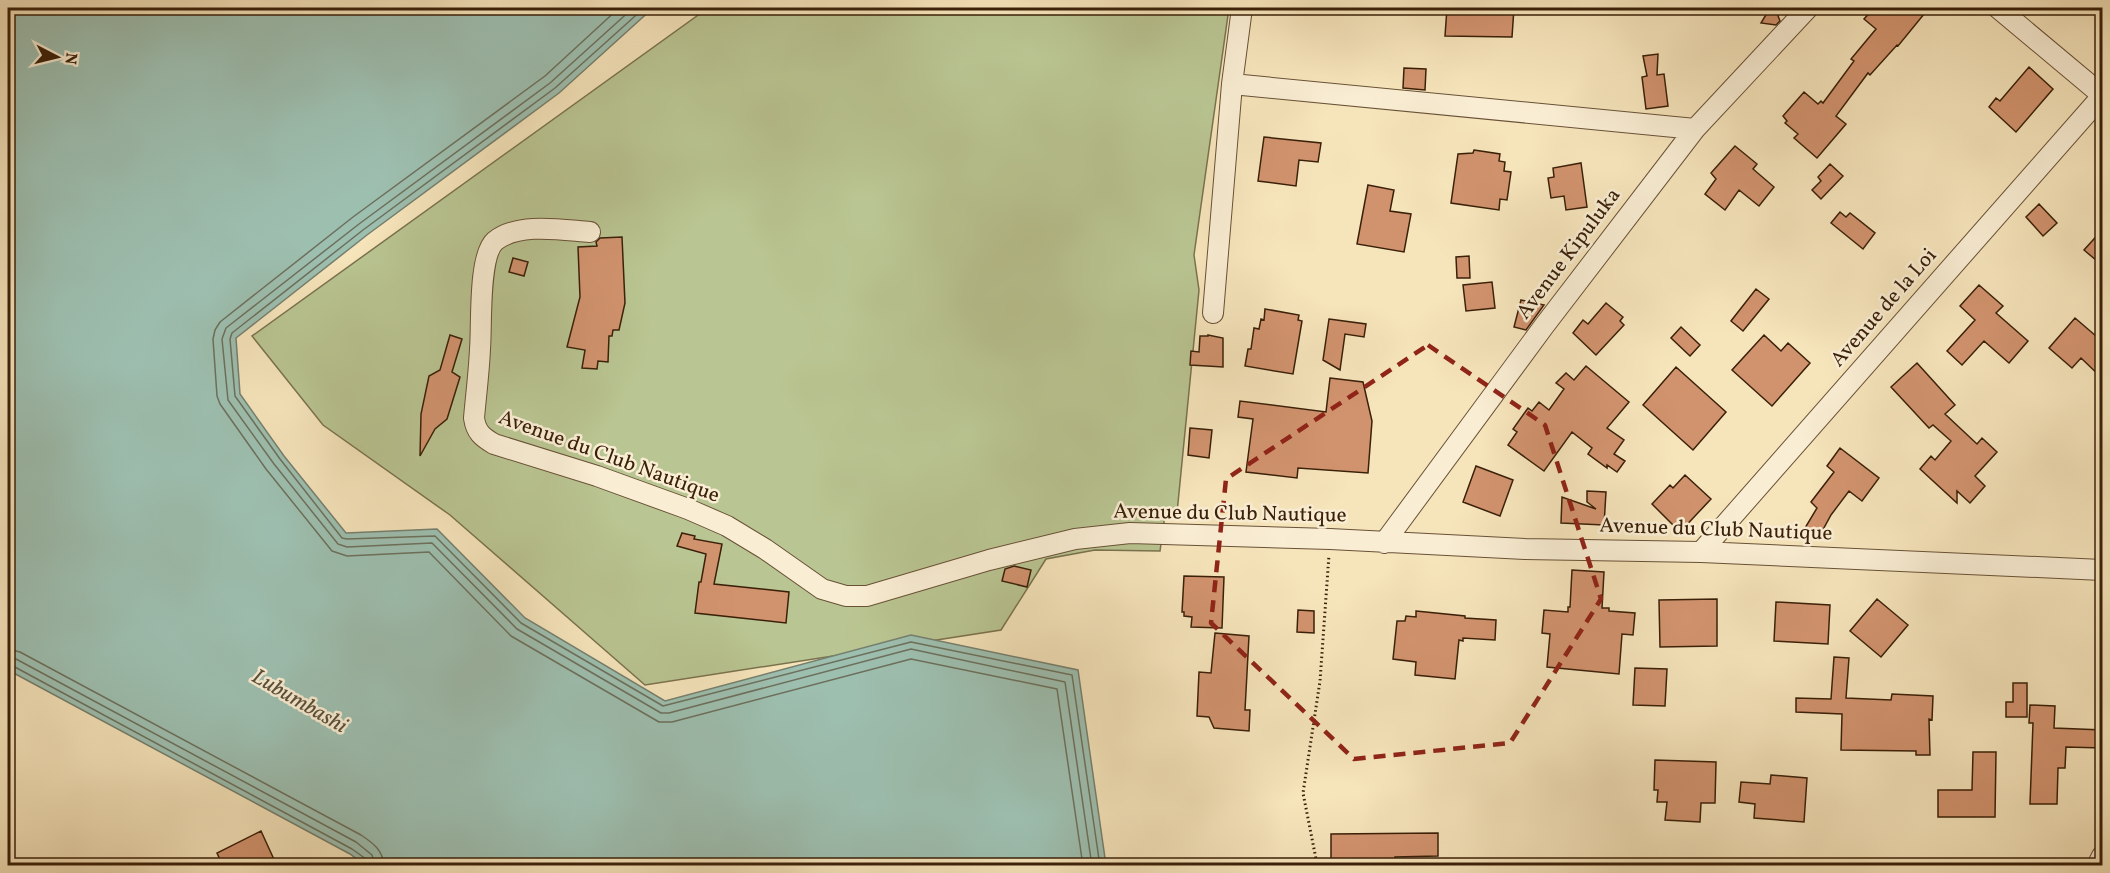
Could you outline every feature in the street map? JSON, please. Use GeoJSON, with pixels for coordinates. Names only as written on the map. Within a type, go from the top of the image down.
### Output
{"type":"FeatureCollection","features":[{"type":"Feature","properties":{"kind":"street"},"geometry":{"type":"LineString","coordinates":[[1213,313],[1232,84],[1242,8]]}},
{"type":"Feature","properties":{"kind":"street","name":"Avenue Kipuluka"},"geometry":{"type":"LineString","coordinates":[[1384,543],[1544,326],[1695,129],[1808,8]]}},
{"type":"Feature","properties":{"kind":"street"},"geometry":{"type":"LineString","coordinates":[[1998,8],[2103,96]]}},
{"type":"Feature","properties":{"kind":"street"},"geometry":{"type":"LineString","coordinates":[[1232,84],[1695,129]]}},
{"type":"Feature","properties":{"kind":"street","name":"Avenue de la Loi"},"geometry":{"type":"LineString","coordinates":[[1701,552],[2103,96]]}},
{"type":"Feature","properties":{"kind":"street","name":"Avenue du Club Nautique"},"geometry":{"type":"LineString","coordinates":[[590,232],[539,228],[523,230],[495,242],[489,250],[482,282],[480,348],[474,418],[476,429],[494,444],[597,476],[688,509],[727,526],[765,549],[822,589],[846,596],[867,596],[989,560],[1075,539],[1130,533],[1330,538],[1384,543],[1525,549],[1701,552],[2103,570]]}},
{"type":"Feature","properties":{"kind":"street"},"geometry":{"type":"LineString","coordinates":[[2097,866],[2103,856]]}},
{"type":"Feature","properties":{"kind":"path"},"geometry":{"type":"LineString","coordinates":[[1319,866],[1303,793],[1320,681],[1330,538]]}},
{"type":"Feature","properties":{"kind":"highlighted area"},"geometry":{"type":"Polygon","coordinates":[[[1428,345],[1545,425],[1601,599],[1510,743],[1354,759],[1211,623],[1226,479],[1428,345]]]}},
{"type":"Feature","properties":{"kind":"green space"},"geometry":{"type":"Polygon","coordinates":[[[708,8],[1229,8],[1194,255],[1199,290],[1177,513],[1165,515],[1160,551],[1095,550],[1046,559],[1001,630],[645,685],[450,515],[323,425],[252,336],[708,8]]]}},
{"type":"Feature","properties":{"kind":"water","name":"Lubumbashi"},"geometry":{"type":"Polygon","coordinates":[[[8,8],[653,8],[559,93],[367,235],[236,338],[240,394],[284,456],[346,533],[437,529],[525,618],[665,701],[911,635],[1078,670],[1106,865],[365,865],[350,854],[8,670],[8,8]]]}},
{"type":"Feature","properties":{"kind":"building"},"geometry":{"type":"Polygon","coordinates":[[[1447,8],[1514,8],[1512,37],[1445,36],[1447,8]]]}},
{"type":"Feature","properties":{"kind":"building"},"geometry":{"type":"Polygon","coordinates":[[[1770,8],[1775,8],[1780,21],[1776,25],[1761,23],[1770,8]]]}},
{"type":"Feature","properties":{"kind":"building"},"geometry":{"type":"Polygon","coordinates":[[[1874,8],[1929,8],[1898,46],[1870,75],[1868,73],[1836,116],[1846,124],[1817,158],[1794,138],[1798,134],[1785,123],[1787,121],[1783,116],[1804,92],[1818,104],[1821,101],[1823,103],[1854,61],[1851,59],[1876,29],[1864,19],[1874,8]]]}},
{"type":"Feature","properties":{"kind":"building"},"geometry":{"type":"Polygon","coordinates":[[[1658,54],[1657,75],[1664,74],[1668,106],[1646,109],[1642,77],[1647,76],[1643,56],[1658,54]]]}},
{"type":"Feature","properties":{"kind":"building"},"geometry":{"type":"Polygon","coordinates":[[[2029,67],[2053,89],[2016,132],[1989,107],[1996,98],[2000,101],[2029,67]]]}},
{"type":"Feature","properties":{"kind":"building"},"geometry":{"type":"Polygon","coordinates":[[[1404,68],[1426,69],[1425,90],[1403,88],[1404,68]]]}},
{"type":"Feature","properties":{"kind":"building"},"geometry":{"type":"Polygon","coordinates":[[[1264,137],[1321,143],[1318,162],[1299,160],[1296,186],[1258,181],[1264,137]]]}},
{"type":"Feature","properties":{"kind":"building"},"geometry":{"type":"Polygon","coordinates":[[[1735,146],[1757,164],[1753,169],[1774,187],[1759,206],[1739,190],[1725,210],[1705,194],[1716,179],[1711,173],[1735,146]]]}},
{"type":"Feature","properties":{"kind":"building"},"geometry":{"type":"Polygon","coordinates":[[[1474,150],[1500,154],[1499,161],[1505,162],[1504,171],[1511,172],[1507,200],[1500,199],[1499,210],[1451,203],[1458,154],[1473,153],[1474,150]]]}},
{"type":"Feature","properties":{"kind":"building"},"geometry":{"type":"Polygon","coordinates":[[[1581,163],[1587,207],[1566,210],[1564,196],[1551,198],[1548,178],[1554,177],[1553,168],[1581,163]]]}},
{"type":"Feature","properties":{"kind":"building"},"geometry":{"type":"Polygon","coordinates":[[[1830,164],[1843,176],[1821,199],[1812,190],[1821,181],[1818,177],[1830,164]]]}},
{"type":"Feature","properties":{"kind":"building"},"geometry":{"type":"Polygon","coordinates":[[[1368,185],[1394,190],[1390,211],[1411,214],[1404,252],[1357,244],[1368,185]]]}},
{"type":"Feature","properties":{"kind":"building"},"geometry":{"type":"Polygon","coordinates":[[[2039,204],[2057,223],[2043,236],[2026,217],[2039,204]]]}},
{"type":"Feature","properties":{"kind":"building"},"geometry":{"type":"Polygon","coordinates":[[[1840,212],[1846,217],[1850,213],[1875,233],[1863,249],[1831,223],[1840,212]]]}},
{"type":"Feature","properties":{"kind":"building"},"geometry":{"type":"Polygon","coordinates":[[[2103,229],[2103,266],[2084,250],[2103,229]]]}},
{"type":"Feature","properties":{"kind":"building"},"geometry":{"type":"Polygon","coordinates":[[[622,237],[625,303],[619,330],[613,330],[612,336],[609,336],[608,362],[598,361],[597,369],[582,368],[585,350],[567,347],[580,297],[578,247],[597,246],[596,242],[600,238],[622,237]]]}},
{"type":"Feature","properties":{"kind":"building"},"geometry":{"type":"Polygon","coordinates":[[[1469,256],[1470,278],[1457,278],[1456,257],[1469,256]]]}},
{"type":"Feature","properties":{"kind":"building"},"geometry":{"type":"Polygon","coordinates":[[[513,258],[528,262],[524,276],[509,272],[513,258]]]}},
{"type":"Feature","properties":{"kind":"building"},"geometry":{"type":"Polygon","coordinates":[[[1492,282],[1495,308],[1466,311],[1463,285],[1492,282]]]}},
{"type":"Feature","properties":{"kind":"building"},"geometry":{"type":"Polygon","coordinates":[[[1979,285],[2003,306],[1996,313],[2028,341],[2009,363],[1984,341],[1962,365],[1947,351],[1975,320],[1960,306],[1979,285]]]}},
{"type":"Feature","properties":{"kind":"building"},"geometry":{"type":"Polygon","coordinates":[[[1756,289],[1769,299],[1743,331],[1731,321],[1756,289]]]}},
{"type":"Feature","properties":{"kind":"building"},"geometry":{"type":"Polygon","coordinates":[[[1521,300],[1544,305],[1526,330],[1514,327],[1521,300]]]}},
{"type":"Feature","properties":{"kind":"building"},"geometry":{"type":"Polygon","coordinates":[[[1606,303],[1623,317],[1620,321],[1624,325],[1596,355],[1573,333],[1583,320],[1588,324],[1606,303]]]}},
{"type":"Feature","properties":{"kind":"building"},"geometry":{"type":"Polygon","coordinates":[[[1265,309],[1299,315],[1298,320],[1302,321],[1293,374],[1245,366],[1248,349],[1251,349],[1254,328],[1259,329],[1261,319],[1264,320],[1265,309]]]}},
{"type":"Feature","properties":{"kind":"building"},"geometry":{"type":"Polygon","coordinates":[[[2075,318],[2103,342],[2103,379],[2081,358],[2072,368],[2049,348],[2075,318]]]}},
{"type":"Feature","properties":{"kind":"building"},"geometry":{"type":"Polygon","coordinates":[[[1329,319],[1366,324],[1364,337],[1345,334],[1340,370],[1323,360],[1329,319]]]}},
{"type":"Feature","properties":{"kind":"building"},"geometry":{"type":"Polygon","coordinates":[[[1681,327],[1700,345],[1690,356],[1671,338],[1681,327]]]}},
{"type":"Feature","properties":{"kind":"building"},"geometry":{"type":"Polygon","coordinates":[[[450,335],[462,339],[452,372],[460,377],[447,419],[435,429],[420,456],[421,414],[429,376],[440,370],[450,335]]]}},
{"type":"Feature","properties":{"kind":"building"},"geometry":{"type":"Polygon","coordinates":[[[1764,335],[1781,351],[1788,343],[1810,363],[1772,406],[1732,370],[1764,335]]]}},
{"type":"Feature","properties":{"kind":"building"},"geometry":{"type":"Polygon","coordinates":[[[1200,336],[1223,338],[1223,367],[1190,365],[1191,351],[1199,352],[1200,336]]]}},
{"type":"Feature","properties":{"kind":"building"},"geometry":{"type":"Polygon","coordinates":[[[1917,363],[1955,405],[1945,414],[1977,444],[1982,438],[1997,452],[1975,476],[1985,486],[1970,503],[1957,491],[1957,503],[1920,469],[1931,456],[1935,460],[1951,441],[1933,425],[1929,428],[1891,387],[1917,363]]]}},
{"type":"Feature","properties":{"kind":"building"},"geometry":{"type":"Polygon","coordinates":[[[1586,366],[1629,402],[1607,428],[1624,440],[1614,454],[1625,461],[1617,472],[1607,465],[1607,468],[1588,454],[1592,448],[1572,432],[1544,471],[1508,445],[1517,432],[1513,429],[1528,408],[1532,411],[1539,402],[1549,410],[1564,389],[1556,383],[1566,373],[1574,380],[1586,366]]]}},
{"type":"Feature","properties":{"kind":"building"},"geometry":{"type":"Polygon","coordinates":[[[1676,367],[1726,412],[1693,450],[1643,405],[1676,367]]]}},
{"type":"Feature","properties":{"kind":"building"},"geometry":{"type":"Polygon","coordinates":[[[1330,378],[1363,382],[1372,421],[1368,473],[1298,468],[1297,478],[1246,472],[1253,419],[1238,417],[1240,401],[1326,412],[1330,378]]]}},
{"type":"Feature","properties":{"kind":"building"},"geometry":{"type":"Polygon","coordinates":[[[1190,428],[1212,430],[1209,458],[1188,455],[1190,428]]]}},
{"type":"Feature","properties":{"kind":"building"},"geometry":{"type":"Polygon","coordinates":[[[1840,448],[1879,478],[1862,501],[1849,491],[1831,515],[1819,537],[1805,528],[1817,508],[1811,502],[1834,472],[1827,466],[1840,448]]]}},
{"type":"Feature","properties":{"kind":"building"},"geometry":{"type":"Polygon","coordinates":[[[1476,466],[1513,480],[1500,516],[1463,502],[1476,466]]]}},
{"type":"Feature","properties":{"kind":"building"},"geometry":{"type":"Polygon","coordinates":[[[1685,475],[1711,499],[1680,532],[1652,504],[1670,485],[1673,488],[1685,475]]]}},
{"type":"Feature","properties":{"kind":"building"},"geometry":{"type":"Polygon","coordinates":[[[1587,491],[1606,492],[1604,525],[1561,523],[1562,497],[1596,509],[1587,502],[1587,491]]]}},
{"type":"Feature","properties":{"kind":"building"},"geometry":{"type":"Polygon","coordinates":[[[682,533],[695,536],[694,539],[722,544],[714,584],[789,592],[786,623],[695,613],[706,554],[677,546],[682,533]]]}},
{"type":"Feature","properties":{"kind":"building"},"geometry":{"type":"Polygon","coordinates":[[[1014,566],[1031,570],[1027,587],[1002,581],[1005,569],[1014,566]]]}},
{"type":"Feature","properties":{"kind":"building"},"geometry":{"type":"Polygon","coordinates":[[[1572,570],[1604,572],[1602,608],[1609,608],[1609,611],[1635,613],[1633,635],[1622,634],[1619,674],[1547,667],[1550,634],[1542,633],[1544,610],[1568,612],[1572,570]]]}},
{"type":"Feature","properties":{"kind":"building"},"geometry":{"type":"Polygon","coordinates":[[[1184,576],[1224,577],[1222,628],[1191,627],[1192,617],[1184,616],[1182,612],[1184,576]]]}},
{"type":"Feature","properties":{"kind":"building"},"geometry":{"type":"Polygon","coordinates":[[[1717,599],[1717,646],[1660,647],[1659,600],[1717,599]]]}},
{"type":"Feature","properties":{"kind":"building"},"geometry":{"type":"Polygon","coordinates":[[[1877,599],[1908,625],[1881,657],[1850,631],[1877,599]]]}},
{"type":"Feature","properties":{"kind":"building"},"geometry":{"type":"Polygon","coordinates":[[[1776,602],[1830,605],[1828,644],[1774,641],[1776,602]]]}},
{"type":"Feature","properties":{"kind":"building"},"geometry":{"type":"Polygon","coordinates":[[[1298,610],[1314,611],[1314,633],[1297,632],[1298,610]]]}},
{"type":"Feature","properties":{"kind":"building"},"geometry":{"type":"Polygon","coordinates":[[[1416,611],[1496,620],[1495,640],[1463,638],[1463,641],[1459,640],[1455,679],[1415,675],[1416,662],[1393,659],[1397,621],[1405,621],[1406,616],[1416,617],[1416,611]]]}},
{"type":"Feature","properties":{"kind":"building"},"geometry":{"type":"Polygon","coordinates":[[[1215,633],[1249,636],[1245,710],[1250,710],[1249,731],[1214,728],[1209,717],[1197,716],[1199,672],[1211,673],[1215,633]]]}},
{"type":"Feature","properties":{"kind":"building"},"geometry":{"type":"Polygon","coordinates":[[[1834,657],[1849,658],[1846,698],[1891,700],[1892,694],[1933,696],[1932,720],[1929,719],[1930,755],[1916,755],[1916,751],[1841,750],[1842,714],[1796,712],[1796,698],[1831,699],[1834,657]]]}},
{"type":"Feature","properties":{"kind":"building"},"geometry":{"type":"Polygon","coordinates":[[[1635,668],[1667,669],[1665,706],[1633,705],[1635,668]]]}},
{"type":"Feature","properties":{"kind":"building"},"geometry":{"type":"Polygon","coordinates":[[[2013,683],[2027,683],[2027,717],[2006,717],[2006,702],[2013,702],[2013,683]]]}},
{"type":"Feature","properties":{"kind":"building"},"geometry":{"type":"Polygon","coordinates":[[[2030,705],[2055,706],[2054,728],[2103,730],[2103,748],[2066,747],[2065,768],[2058,768],[2057,804],[2030,804],[2033,723],[2029,723],[2030,705]]]}},
{"type":"Feature","properties":{"kind":"building"},"geometry":{"type":"Polygon","coordinates":[[[1973,752],[1996,752],[1995,817],[1938,817],[1938,790],[1972,790],[1973,752]]]}},
{"type":"Feature","properties":{"kind":"building"},"geometry":{"type":"Polygon","coordinates":[[[1655,760],[1716,762],[1715,803],[1701,803],[1700,822],[1665,820],[1667,802],[1657,802],[1658,790],[1654,790],[1655,760]]]}},
{"type":"Feature","properties":{"kind":"building"},"geometry":{"type":"Polygon","coordinates":[[[1771,775],[1807,778],[1804,822],[1754,818],[1755,804],[1739,802],[1741,782],[1770,784],[1771,775]]]}},
{"type":"Feature","properties":{"kind":"building"},"geometry":{"type":"Polygon","coordinates":[[[261,831],[277,866],[223,866],[217,853],[261,831]]]}},
{"type":"Feature","properties":{"kind":"building"},"geometry":{"type":"Polygon","coordinates":[[[1438,833],[1438,856],[1395,857],[1395,866],[1331,866],[1331,834],[1438,833]]]}}]}
